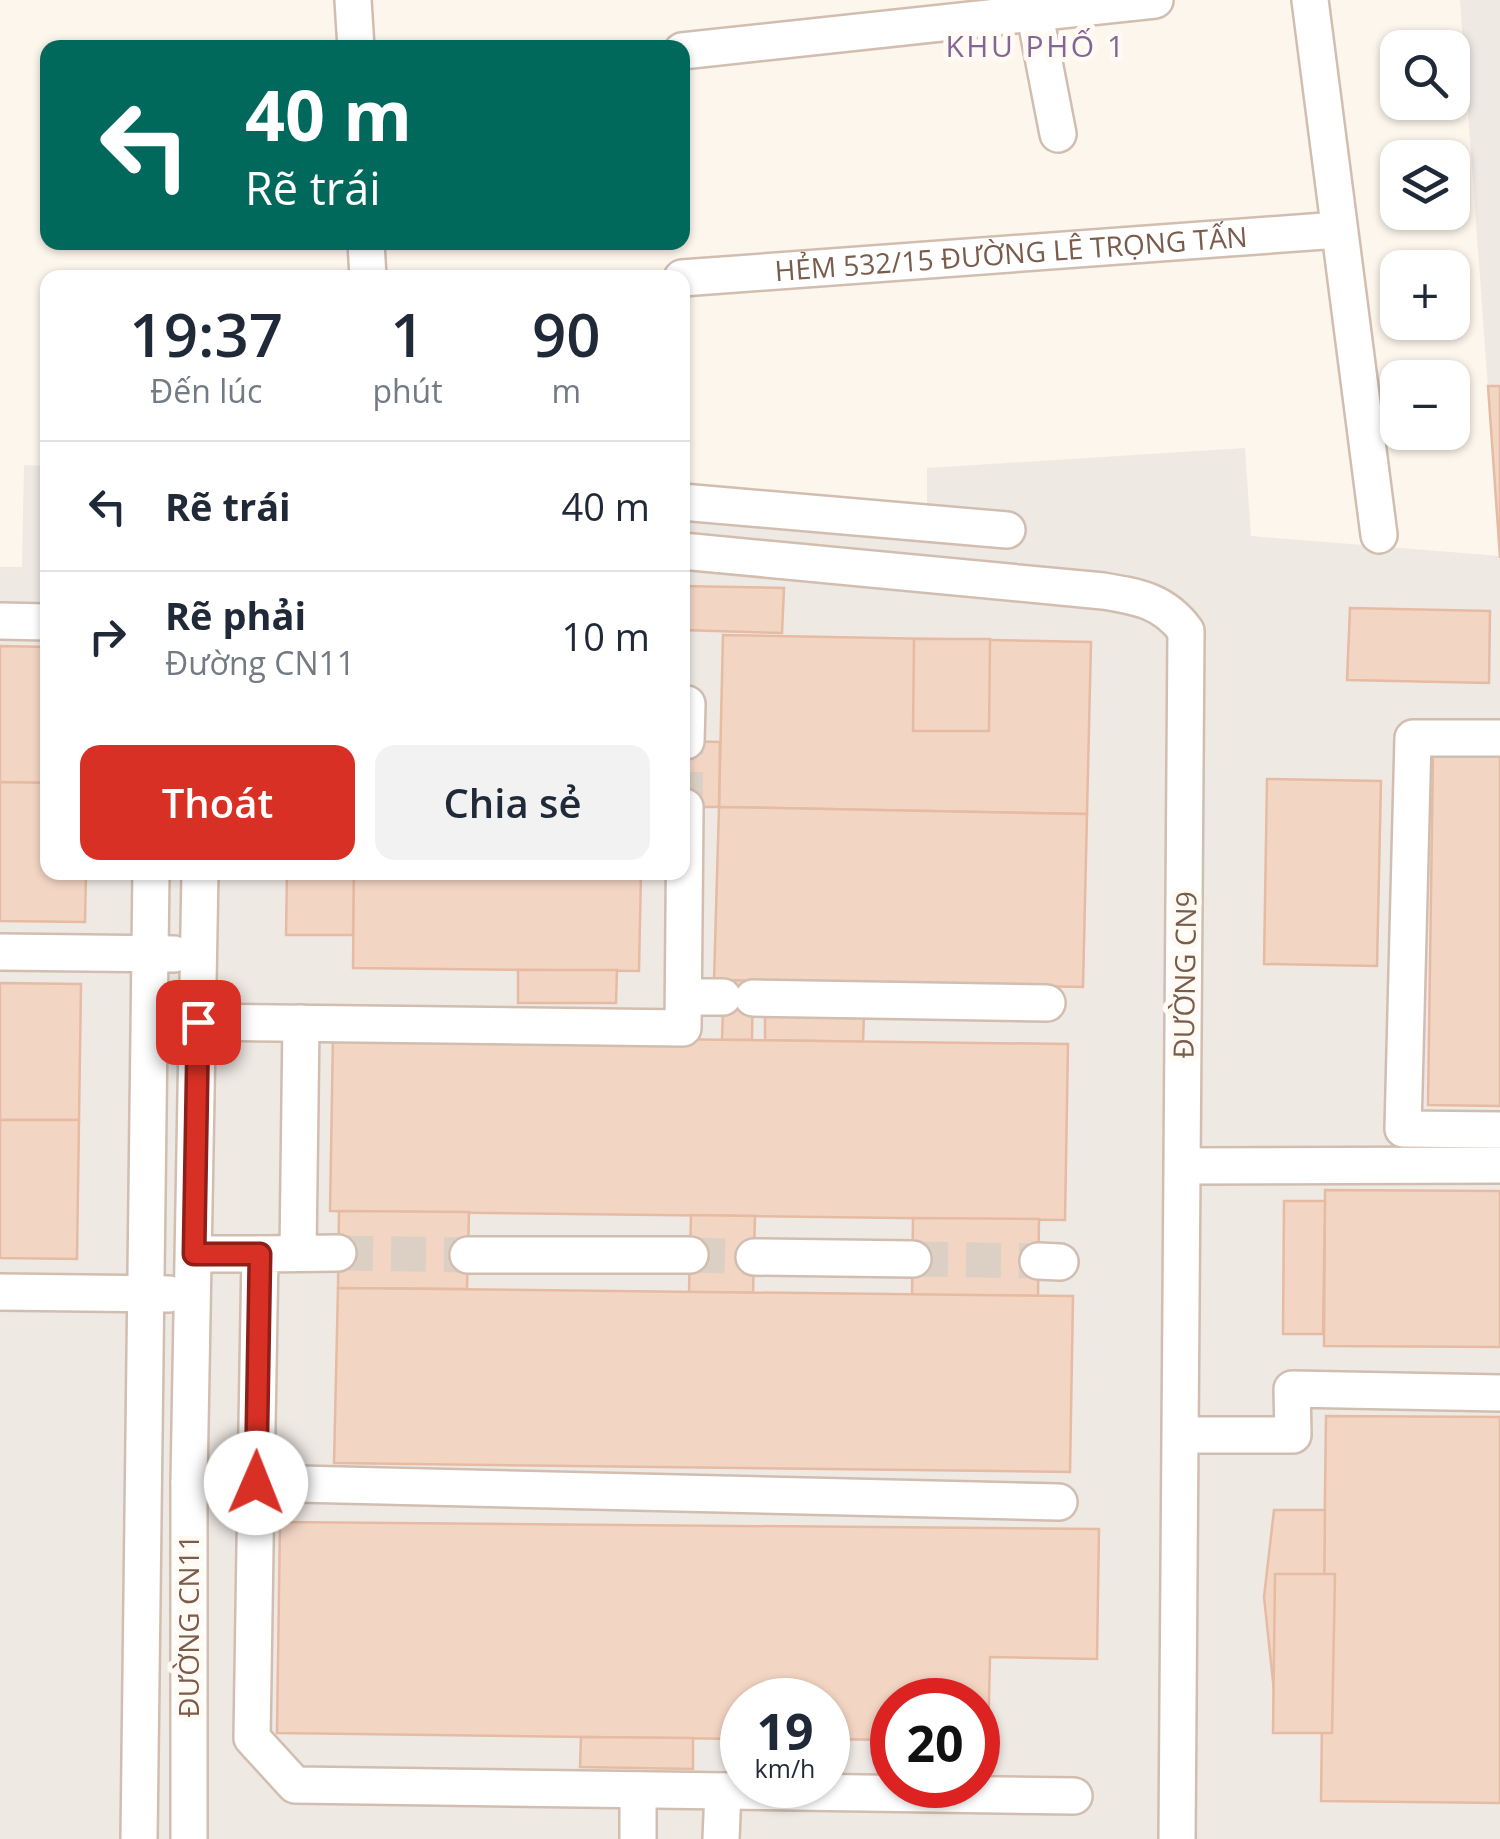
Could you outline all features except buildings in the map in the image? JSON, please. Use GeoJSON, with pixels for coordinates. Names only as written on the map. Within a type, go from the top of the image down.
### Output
{"type":"FeatureCollection","features":[{"type":"Feature","properties":{"kind":"street"},"geometry":{"type":"LineString","coordinates":[[354,0],[356,40]]}},
{"type":"Feature","properties":{"kind":"street"},"geometry":{"type":"LineString","coordinates":[[690,50],[1033,5],[1155,0]]}},
{"type":"Feature","properties":{"kind":"street"},"geometry":{"type":"LineString","coordinates":[[1310,0],[1380,535]]}},
{"type":"Feature","properties":{"kind":"street"},"geometry":{"type":"LineString","coordinates":[[1033,5],[1058,134]]}},
{"type":"Feature","properties":{"kind":"street","name":"HẺM 532/15 ĐƯỜNG LÊ TRỌNG TẤN"},"geometry":{"type":"LineString","coordinates":[[690,277],[1338,230]]}},
{"type":"Feature","properties":{"kind":"street"},"geometry":{"type":"LineString","coordinates":[[690,503],[1007,530]]}},
{"type":"Feature","properties":{"kind":"street","name":"ĐƯỜNG CN9"},"geometry":{"type":"LineString","coordinates":[[690,552],[1146,598],[1171,610],[1186,631],[1189,662],[1178,1839]]}},
{"type":"Feature","properties":{"kind":"street"},"geometry":{"type":"LineString","coordinates":[[0,621],[40,622]]}},
{"type":"Feature","properties":{"kind":"street"},"geometry":{"type":"LineString","coordinates":[[1500,738],[1413,738],[1402,1129],[1500,1130]]}},
{"type":"Feature","properties":{"kind":"street","name":"ĐƯỜNG CN11"},"geometry":{"type":"LineString","coordinates":[[139,1839],[151,880]]}},
{"type":"Feature","properties":{"kind":"street","name":"ĐƯỜNG CN11"},"geometry":{"type":"LineString","coordinates":[[188,1839],[189,1482],[200,880]]}},
{"type":"Feature","properties":{"kind":"street"},"geometry":{"type":"LineString","coordinates":[[198,1022],[683,1028],[685,880]]}},
{"type":"Feature","properties":{"kind":"street"},"geometry":{"type":"LineString","coordinates":[[0,952],[200,954]]}},
{"type":"Feature","properties":{"kind":"street"},"geometry":{"type":"LineString","coordinates":[[684,997],[1047,1003]]}},
{"type":"Feature","properties":{"kind":"street"},"geometry":{"type":"LineString","coordinates":[[298,1253],[301,1023]]}},
{"type":"Feature","properties":{"kind":"street"},"geometry":{"type":"LineString","coordinates":[[1183,1166],[1500,1164]]}},
{"type":"Feature","properties":{"kind":"street"},"geometry":{"type":"LineString","coordinates":[[194,1254],[338,1254]]}},
{"type":"Feature","properties":{"kind":"street"},"geometry":{"type":"LineString","coordinates":[[260,1254],[252,1738],[295,1785],[720,1791]]}},
{"type":"Feature","properties":{"kind":"street"},"geometry":{"type":"LineString","coordinates":[[468,1255],[690,1255]]}},
{"type":"Feature","properties":{"kind":"street"},"geometry":{"type":"LineString","coordinates":[[754,1256],[913,1259]]}},
{"type":"Feature","properties":{"kind":"street"},"geometry":{"type":"LineString","coordinates":[[0,1292],[192,1294]]}},
{"type":"Feature","properties":{"kind":"street"},"geometry":{"type":"LineString","coordinates":[[1181,1435],[1294,1435],[1292,1389],[1500,1393]]}},
{"type":"Feature","properties":{"kind":"street"},"geometry":{"type":"LineString","coordinates":[[189,1482],[1059,1502]]}},
{"type":"Feature","properties":{"kind":"street"},"geometry":{"type":"LineString","coordinates":[[638,1790],[638,1839]]}},
{"type":"Feature","properties":{"kind":"street"},"geometry":{"type":"LineString","coordinates":[[850,1793],[1074,1796]]}},
{"type":"Feature","properties":{"kind":"street"},"geometry":{"type":"LineString","coordinates":[[721,1839],[722,1808]]}},
{"type":"Feature","properties":{"kind":"shaded area"},"geometry":{"type":"Polygon","coordinates":[[[1460,0],[1500,0],[1500,556],[1469,120],[1470,30],[1462,30],[1460,0]]]}},
{"type":"Feature","properties":{"kind":"shaded area"},"geometry":{"type":"Polygon","coordinates":[[[1245,448],[1251,536],[1500,556],[1500,1839],[0,1839],[0,567],[22,567],[24,465],[40,466],[40,880],[690,880],[690,508],[927,523],[927,468],[1245,448]]]}},
{"type":"Feature","properties":{"kind":"tunnel"},"geometry":{"type":"LineString","coordinates":[[338,1253],[468,1255]]}},
{"type":"Feature","properties":{"kind":"tunnel"},"geometry":{"type":"LineString","coordinates":[[690,1255],[754,1257]]}},
{"type":"Feature","properties":{"kind":"tunnel"},"geometry":{"type":"LineString","coordinates":[[913,1259],[1038,1261]]}},
{"type":"Feature","properties":{"kind":"district","name":"KHU PHỐ 1"},"geometry":{"type":"Point","coordinates":[1036,47]}},
{"type":"Feature","properties":{"kind":"route"},"geometry":{"type":"LineString","coordinates":[[198,1022],[194,1254],[260,1254],[256,1483]]}}]}
